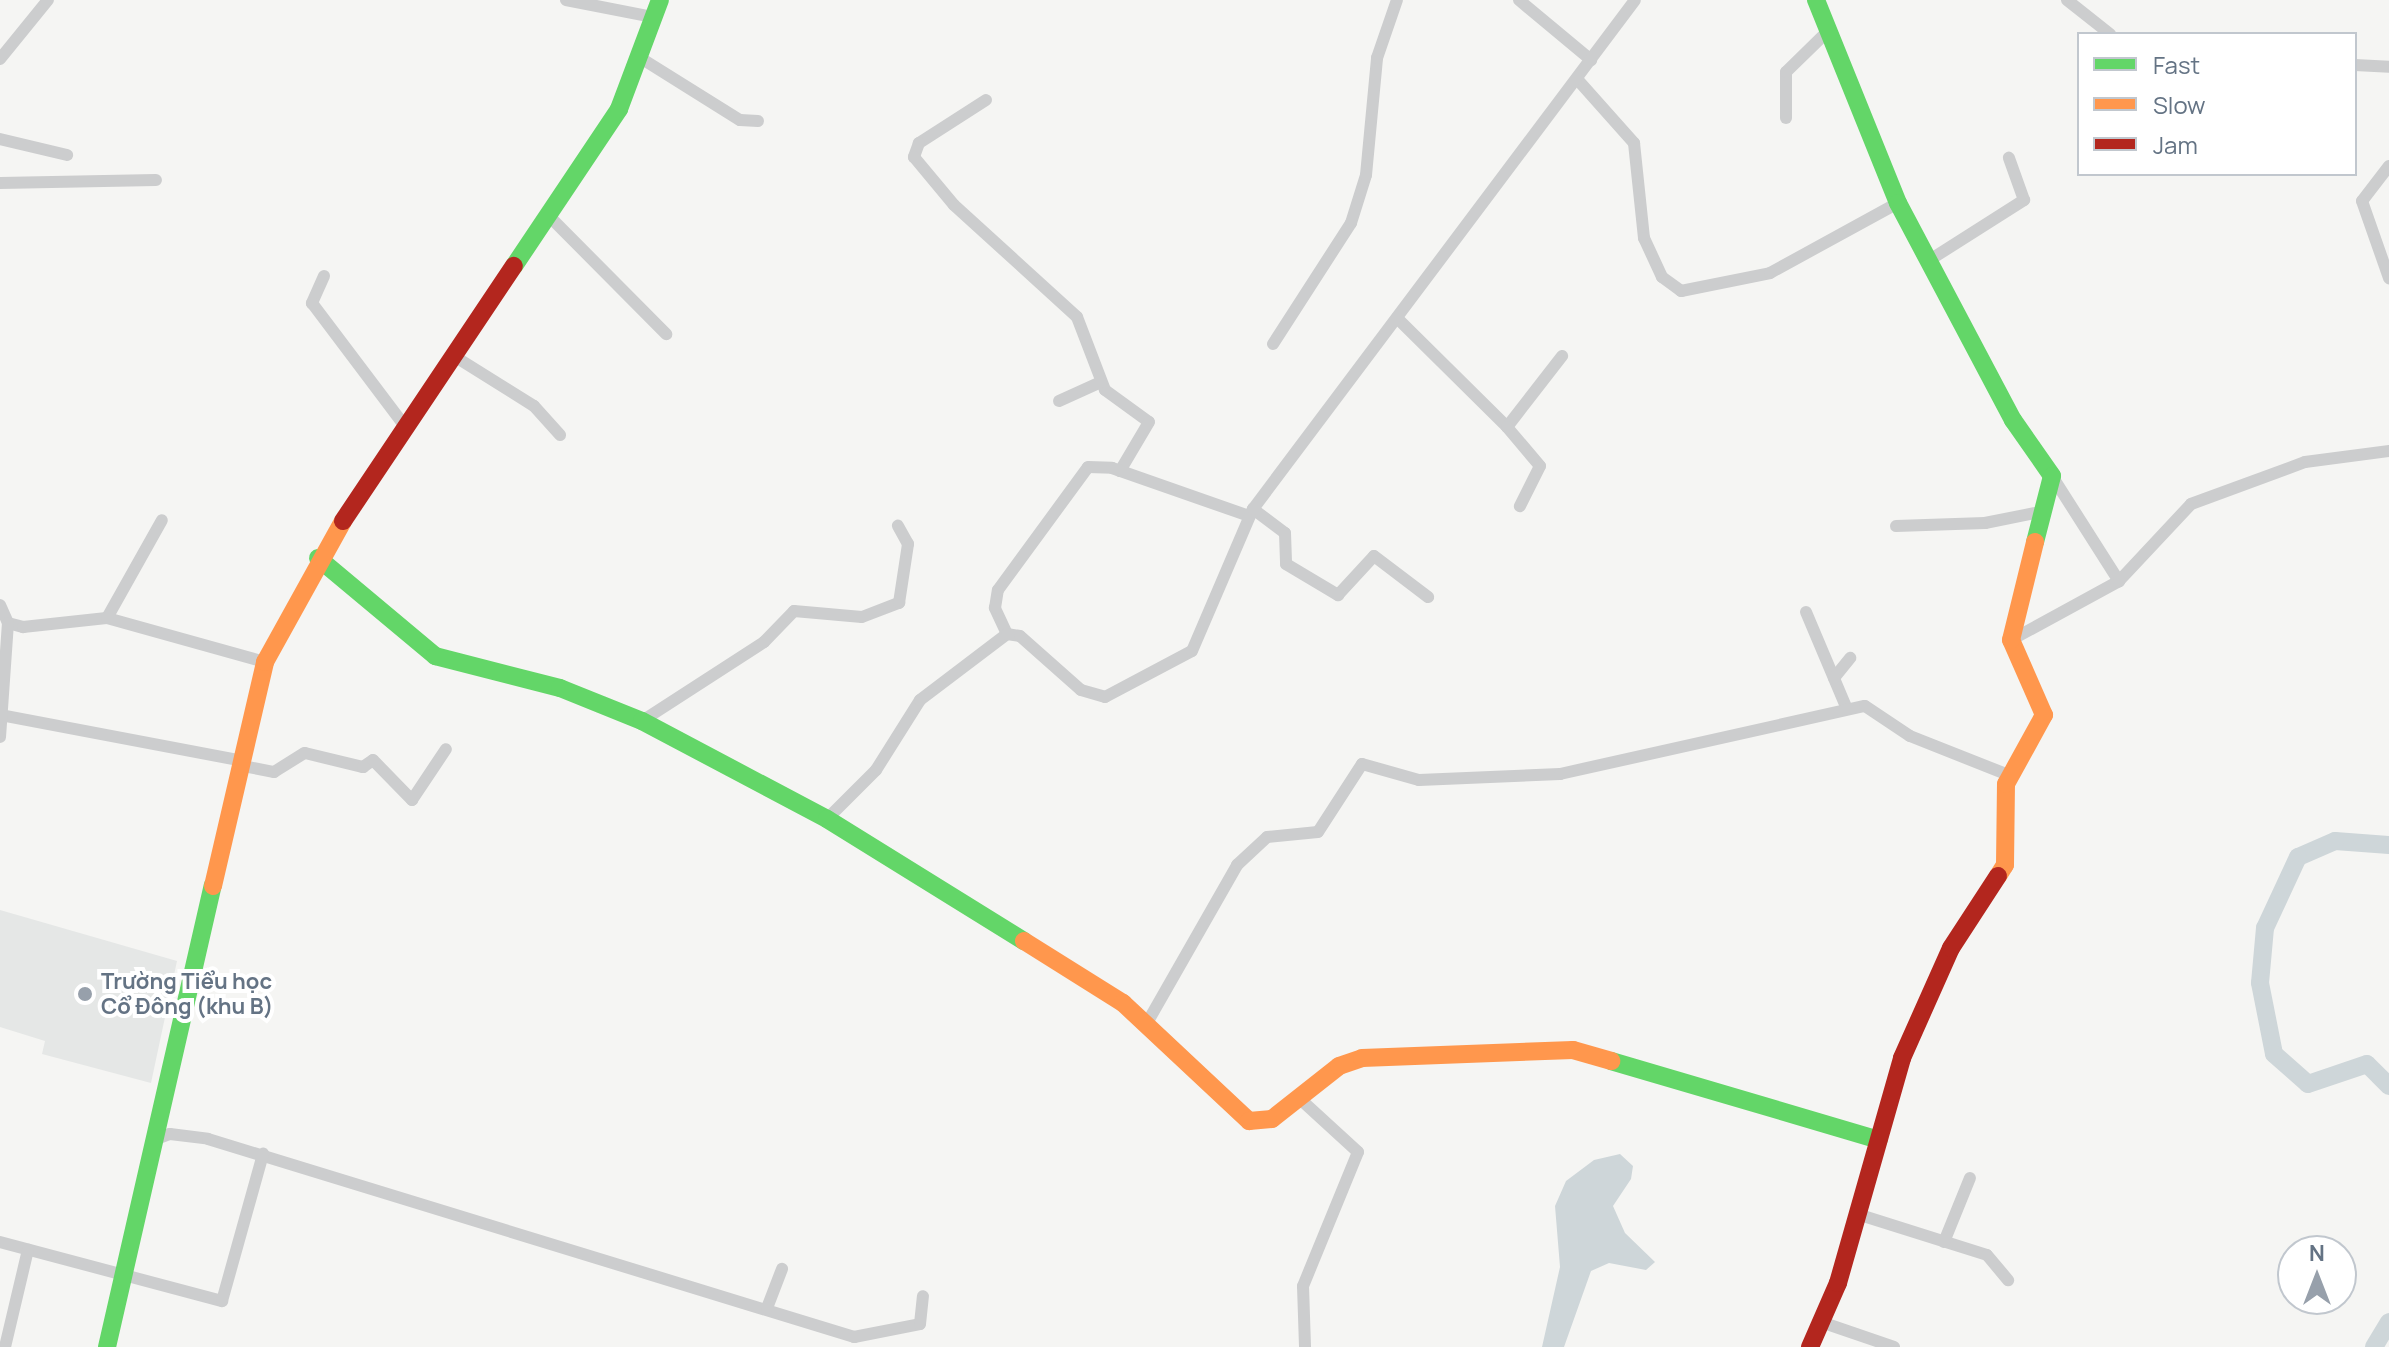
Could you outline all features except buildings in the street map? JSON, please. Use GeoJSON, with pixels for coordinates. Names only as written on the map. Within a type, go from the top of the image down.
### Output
{"type":"FeatureCollection","features":[{"type":"Feature","properties":{"kind":"street"},"geometry":{"type":"LineString","coordinates":[[0,59],[48,0]]}},
{"type":"Feature","properties":{"kind":"street"},"geometry":{"type":"LineString","coordinates":[[107,1347],[239,763],[265,662],[318,558],[404,425],[454,356],[619,109],[656,9],[566,0]]}},
{"type":"Feature","properties":{"kind":"street"},"geometry":{"type":"LineString","coordinates":[[1273,344],[1351,223],[1366,175],[1377,58],[1397,0]]}},
{"type":"Feature","properties":{"kind":"street"},"geometry":{"type":"LineString","coordinates":[[1519,0],[1591,60]]}},
{"type":"Feature","properties":{"kind":"street"},"geometry":{"type":"LineString","coordinates":[[1428,597],[1374,556],[1338,595],[1286,564],[1285,533],[1251,513],[1120,471],[1084,469],[1003,582],[995,608],[1007,634],[1028,643],[1081,690],[1105,697],[1121,692],[1197,645],[1251,513],[1635,0]]}},
{"type":"Feature","properties":{"kind":"street"},"geometry":{"type":"LineString","coordinates":[[1816,0],[1826,33],[1898,203],[1928,261],[2052,476],[2119,581]]}},
{"type":"Feature","properties":{"kind":"street"},"geometry":{"type":"LineString","coordinates":[[2067,0],[2107,32]]}},
{"type":"Feature","properties":{"kind":"street"},"geometry":{"type":"LineString","coordinates":[[1786,118],[1786,72],[1826,33]]}},
{"type":"Feature","properties":{"kind":"street"},"geometry":{"type":"LineString","coordinates":[[639,57],[740,120],[758,121]]}},
{"type":"Feature","properties":{"kind":"street"},"geometry":{"type":"LineString","coordinates":[[2357,65],[2389,67]]}},
{"type":"Feature","properties":{"kind":"street"},"geometry":{"type":"LineString","coordinates":[[1577,79],[1634,143],[1644,238],[1662,277],[1681,291],[1770,273],[1898,203]]}},
{"type":"Feature","properties":{"kind":"street"},"geometry":{"type":"LineString","coordinates":[[986,100],[919,143],[914,157],[954,205],[1077,317],[1101,382],[1149,422],[1120,471]]}},
{"type":"Feature","properties":{"kind":"street"},"geometry":{"type":"LineString","coordinates":[[0,139],[67,155]]}},
{"type":"Feature","properties":{"kind":"street"},"geometry":{"type":"LineString","coordinates":[[1928,261],[2024,200],[2009,158]]}},
{"type":"Feature","properties":{"kind":"street"},"geometry":{"type":"LineString","coordinates":[[2389,166],[2362,201],[2389,278]]}},
{"type":"Feature","properties":{"kind":"street"},"geometry":{"type":"LineString","coordinates":[[0,183],[156,180]]}},
{"type":"Feature","properties":{"kind":"street"},"geometry":{"type":"LineString","coordinates":[[548,215],[666,334]]}},
{"type":"Feature","properties":{"kind":"street"},"geometry":{"type":"LineString","coordinates":[[324,276],[312,303],[404,425]]}},
{"type":"Feature","properties":{"kind":"street"},"geometry":{"type":"LineString","coordinates":[[1397,318],[1507,427],[1540,466],[1520,506]]}},
{"type":"Feature","properties":{"kind":"street"},"geometry":{"type":"LineString","coordinates":[[454,356],[534,406],[560,435]]}},
{"type":"Feature","properties":{"kind":"street"},"geometry":{"type":"LineString","coordinates":[[1507,427],[1562,356]]}},
{"type":"Feature","properties":{"kind":"street"},"geometry":{"type":"LineString","coordinates":[[1059,401],[1101,382]]}},
{"type":"Feature","properties":{"kind":"street"},"geometry":{"type":"LineString","coordinates":[[2011,640],[2119,581],[2191,504],[2305,462],[2389,451]]}},
{"type":"Feature","properties":{"kind":"street"},"geometry":{"type":"LineString","coordinates":[[1810,1347],[1824,1323],[1902,1058],[1951,948],[2005,865],[2011,776],[2044,715],[2011,640],[2052,476]]}},
{"type":"Feature","properties":{"kind":"street"},"geometry":{"type":"LineString","coordinates":[[1896,526],[1985,523],[2045,511]]}},
{"type":"Feature","properties":{"kind":"street"},"geometry":{"type":"LineString","coordinates":[[107,618],[162,520]]}},
{"type":"Feature","properties":{"kind":"street"},"geometry":{"type":"LineString","coordinates":[[642,721],[769,638],[794,611],[873,616],[899,603],[908,544],[898,526]]}},
{"type":"Feature","properties":{"kind":"street"},"geometry":{"type":"LineString","coordinates":[[318,558],[435,656],[560,688],[642,721],[827,819],[1147,1023],[1249,1121],[1272,1119],[1362,1058],[1573,1050],[1879,1140]]}},
{"type":"Feature","properties":{"kind":"street"},"geometry":{"type":"LineString","coordinates":[[0,605],[8,623],[0,737]]}},
{"type":"Feature","properties":{"kind":"street"},"geometry":{"type":"LineString","coordinates":[[1806,612],[1847,709]]}},
{"type":"Feature","properties":{"kind":"street"},"geometry":{"type":"LineString","coordinates":[[8,623],[107,618],[265,662]]}},
{"type":"Feature","properties":{"kind":"street"},"geometry":{"type":"LineString","coordinates":[[827,819],[876,770],[920,700],[1007,634]]}},
{"type":"Feature","properties":{"kind":"street"},"geometry":{"type":"LineString","coordinates":[[1834,678],[1850,658]]}},
{"type":"Feature","properties":{"kind":"street"},"geometry":{"type":"LineString","coordinates":[[1147,1023],[1237,865],[1267,837],[1318,832],[1362,764],[1419,780],[1560,774],[1870,706],[1910,736],[2011,776]]}},
{"type":"Feature","properties":{"kind":"street"},"geometry":{"type":"LineString","coordinates":[[1,715],[274,772],[305,753],[363,767],[373,760],[412,800],[446,749]]}},
{"type":"Feature","properties":{"kind":"street"},"geometry":{"type":"LineString","coordinates":[[1299,1098],[1358,1152],[1303,1286],[1305,1347]]}},
{"type":"Feature","properties":{"kind":"street"},"geometry":{"type":"LineString","coordinates":[[152,1142],[170,1134],[263,1154],[868,1337],[920,1324],[923,1296]]}},
{"type":"Feature","properties":{"kind":"street"},"geometry":{"type":"LineString","coordinates":[[0,1242],[222,1301],[263,1154]]}},
{"type":"Feature","properties":{"kind":"street"},"geometry":{"type":"LineString","coordinates":[[1944,1242],[1970,1178]]}},
{"type":"Feature","properties":{"kind":"street"},"geometry":{"type":"LineString","coordinates":[[1857,1214],[1987,1255],[2008,1280]]}},
{"type":"Feature","properties":{"kind":"street"},"geometry":{"type":"LineString","coordinates":[[5,1347],[28,1250]]}},
{"type":"Feature","properties":{"kind":"street"},"geometry":{"type":"LineString","coordinates":[[767,1308],[782,1269]]}},
{"type":"Feature","properties":{"kind":"street"},"geometry":{"type":"LineString","coordinates":[[1824,1323],[1894,1347]]}},
{"type":"Feature","properties":{"kind":"shaded area","name":"Trường Tiểu học Cổ Đông (khu B)"},"geometry":{"type":"Polygon","coordinates":[[[0,910],[177,961],[151,1083],[42,1054],[45,1041],[0,1027],[0,910]]]}},
{"type":"Feature","properties":{"kind":"shaded area"},"geometry":{"type":"Polygon","coordinates":[[[1620,1154],[1633,1166],[1631,1179],[1613,1206],[1625,1233],[1655,1262],[1646,1270],[1609,1263],[1591,1271],[1564,1347],[1542,1347],[1560,1267],[1555,1206],[1566,1181],[1594,1160],[1620,1154]]]}},
{"type":"Feature","properties":{"kind":"waterway"},"geometry":{"type":"LineString","coordinates":[[2389,845],[2335,841],[2298,857],[2265,928],[2260,983],[2274,1054],[2308,1084],[2367,1064],[2389,1086]]}},
{"type":"Feature","properties":{"kind":"waterway"},"geometry":{"type":"LineString","coordinates":[[2374,1347],[2389,1322]]}},
{"type":"Feature","properties":{"kind":"traffic: fast"},"geometry":{"type":"LineString","coordinates":[[514,266],[619,109],[660,0]]}},
{"type":"Feature","properties":{"kind":"traffic: fast"},"geometry":{"type":"LineString","coordinates":[[1816,0],[1898,203],[2013,420],[2052,476],[2035,542]]}},
{"type":"Feature","properties":{"kind":"traffic: fast"},"geometry":{"type":"LineString","coordinates":[[318,558],[435,656],[560,688],[642,721],[827,819],[1024,941]]}},
{"type":"Feature","properties":{"kind":"traffic: fast"},"geometry":{"type":"LineString","coordinates":[[107,1347],[213,886]]}},
{"type":"Feature","properties":{"kind":"traffic: fast"},"geometry":{"type":"LineString","coordinates":[[1611,1061],[1879,1140]]}},
{"type":"Feature","properties":{"kind":"traffic: slow"},"geometry":{"type":"LineString","coordinates":[[213,886],[265,662],[343,521]]}},
{"type":"Feature","properties":{"kind":"traffic: slow"},"geometry":{"type":"LineString","coordinates":[[1998,876],[2005,865],[2006,784],[2044,715],[2011,640],[2035,542]]}},
{"type":"Feature","properties":{"kind":"traffic: slow"},"geometry":{"type":"LineString","coordinates":[[1024,941],[1123,1003],[1249,1121],[1272,1119],[1339,1066],[1362,1058],[1573,1050],[1611,1061]]}},
{"type":"Feature","properties":{"kind":"traffic: jam"},"geometry":{"type":"LineString","coordinates":[[343,521],[514,266]]}},
{"type":"Feature","properties":{"kind":"traffic: jam"},"geometry":{"type":"LineString","coordinates":[[1810,1347],[1838,1283],[1902,1058],[1951,948],[1998,876]]}},
{"type":"Feature","properties":{"kind":"place","name":"Trường Tiểu học Cổ Đông (khu B)"},"geometry":{"type":"Point","coordinates":[85,994]}}]}
